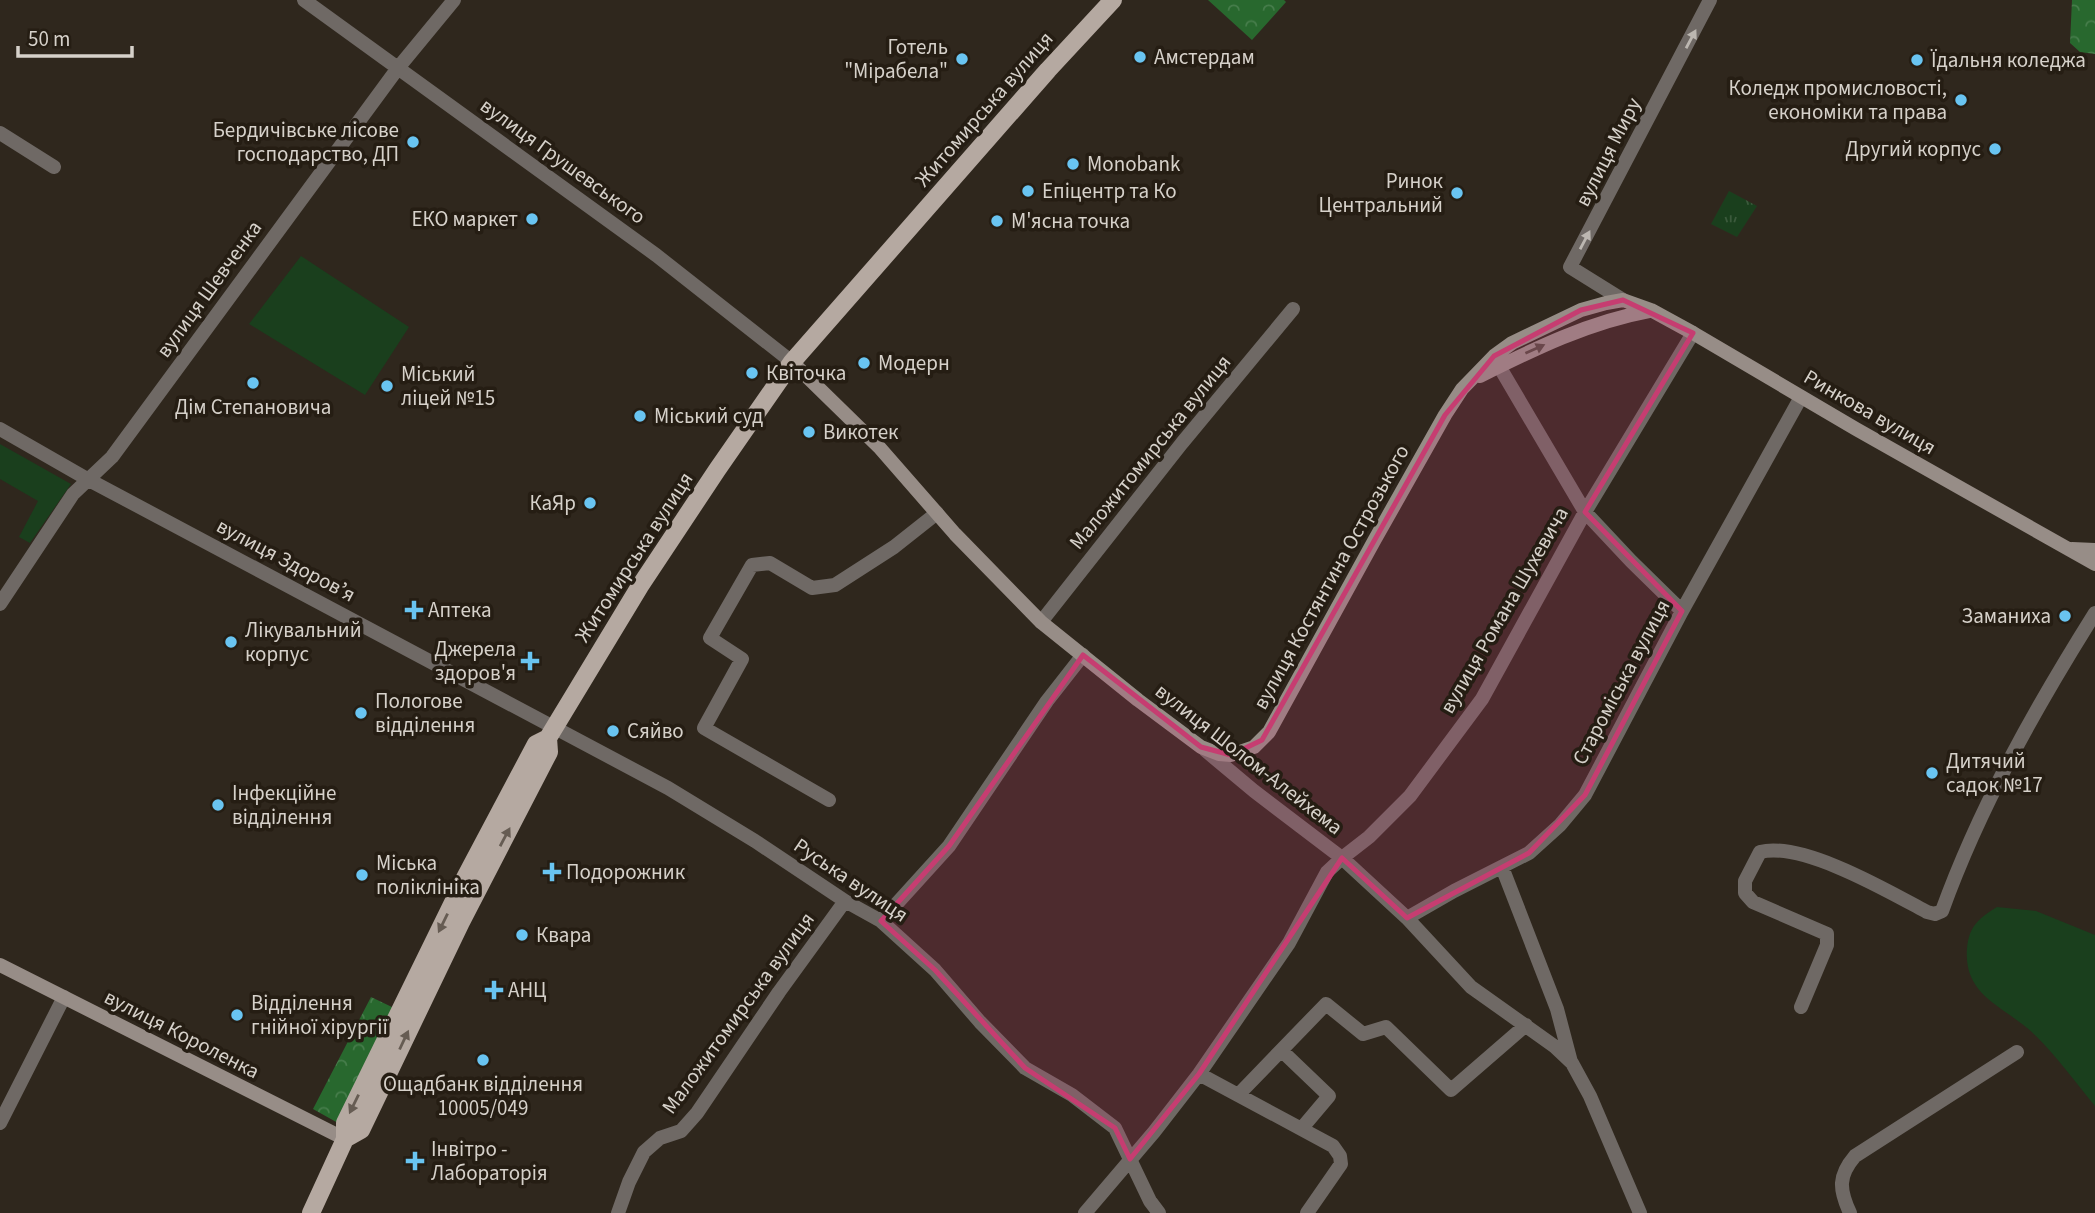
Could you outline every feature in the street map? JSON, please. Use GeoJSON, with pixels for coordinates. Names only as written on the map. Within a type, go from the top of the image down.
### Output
{"type":"FeatureCollection","features":[{"type":"Feature","properties":{"kind":"main road","name":"Житомирська вулиця"},"geometry":{"type":"LineString","coordinates":[[311,1213],[345,1139],[345,1123],[466,876],[536,744],[551,732],[717,470],[792,362],[1048,70],[1113,0]]}},
{"type":"Feature","properties":{"kind":"main road","name":"Ринкова вулиця"},"geometry":{"type":"LineString","coordinates":[[1623,300],[1651,310],[1693,333],[2095,564]]}},
{"type":"Feature","properties":{"kind":"main road","name":"вулиця Костянтина Острозького"},"geometry":{"type":"LineString","coordinates":[[1201,747],[1219,754],[1231,755],[1254,747],[1269,732],[1462,389],[1494,356],[1512,343],[1581,310],[1623,300]]}},
{"type":"Feature","properties":{"kind":"main road"},"geometry":{"type":"LineString","coordinates":[[1474,379],[1531,350],[1597,324],[1619,316],[1651,310]]}},
{"type":"Feature","properties":{"kind":"main road","name":"вулиця Шолом-Алейхема"},"geometry":{"type":"LineString","coordinates":[[792,362],[879,447],[937,513],[1041,622],[1201,747]]}},
{"type":"Feature","properties":{"kind":"main road"},"geometry":{"type":"LineString","coordinates":[[2067,548],[2095,550]]}},
{"type":"Feature","properties":{"kind":"main road","name":"вулиця Короленка"},"geometry":{"type":"LineString","coordinates":[[0,965],[345,1139]]}},
{"type":"Feature","properties":{"kind":"street","name":"вулиця Грушевського"},"geometry":{"type":"LineString","coordinates":[[304,0],[656,255],[792,362]]}},
{"type":"Feature","properties":{"kind":"street","name":"вулиця Шевченка"},"geometry":{"type":"LineString","coordinates":[[0,604],[73,494],[112,457],[398,68],[454,0]]}},
{"type":"Feature","properties":{"kind":"street","name":"вулиця Миру"},"geometry":{"type":"LineString","coordinates":[[1623,300],[1570,267],[1710,0]]}},
{"type":"Feature","properties":{"kind":"street"},"geometry":{"type":"LineString","coordinates":[[0,133],[54,167]]}},
{"type":"Feature","properties":{"kind":"street","name":"Маложитомирська вулиця"},"geometry":{"type":"LineString","coordinates":[[1041,622],[1182,443],[1293,309]]}},
{"type":"Feature","properties":{"kind":"street","name":"вулиця Романа Шухевича"},"geometry":{"type":"LineString","coordinates":[[1085,1213],[1199,1074],[1289,943],[1327,872],[1369,837],[1410,796],[1482,699],[1585,512],[1693,333]]}},
{"type":"Feature","properties":{"kind":"street"},"geometry":{"type":"LineString","coordinates":[[1499,366],[1585,512],[1682,611]]}},
{"type":"Feature","properties":{"kind":"street","name":"Староміська вулиця"},"geometry":{"type":"LineString","coordinates":[[1407,918],[1529,853],[1560,825],[1585,795],[1682,611],[1801,397]]}},
{"type":"Feature","properties":{"kind":"street","name":"вулиця Здоровʼя"},"geometry":{"type":"LineString","coordinates":[[0,429],[551,732]]}},
{"type":"Feature","properties":{"kind":"street"},"geometry":{"type":"LineString","coordinates":[[829,800],[704,728],[742,659],[710,638],[752,565],[770,563],[812,588],[835,585],[894,547],[937,513]]}},
{"type":"Feature","properties":{"kind":"street"},"geometry":{"type":"LineString","coordinates":[[1801,1007],[1827,946],[1827,934],[1753,902],[1745,893],[1745,881],[1759,852],[1785,850],[1844,869],[1927,912],[1935,914],[1942,911],[1957,870],[2005,771],[2069,654],[2095,613]]}},
{"type":"Feature","properties":{"kind":"street"},"geometry":{"type":"LineString","coordinates":[[881,921],[949,846],[1047,701],[1083,655]]}},
{"type":"Feature","properties":{"kind":"street","name":"Руська вулиця"},"geometry":{"type":"LineString","coordinates":[[551,732],[668,788],[766,848],[845,901],[881,921],[935,970],[1025,1068],[1072,1095],[1115,1128],[1150,1201],[1159,1213]]}},
{"type":"Feature","properties":{"kind":"street","name":"вулиця Шолом-Алейхема"},"geometry":{"type":"LineString","coordinates":[[1201,747],[1342,858],[1407,918],[1471,987],[1554,1046],[1572,1063],[1590,1096],[1640,1213]]}},
{"type":"Feature","properties":{"kind":"street"},"geometry":{"type":"LineString","coordinates":[[1502,867],[1557,1009],[1572,1063]]}},
{"type":"Feature","properties":{"kind":"street","name":"Маложитомирська вулиця"},"geometry":{"type":"LineString","coordinates":[[618,1213],[644,1152],[660,1138],[681,1131],[698,1113],[779,992],[845,901]]}},
{"type":"Feature","properties":{"kind":"street"},"geometry":{"type":"LineString","coordinates":[[0,1123],[64,997]]}},
{"type":"Feature","properties":{"kind":"street"},"geometry":{"type":"LineString","coordinates":[[1239,1094],[1326,1004],[1363,1034],[1386,1027],[1451,1090],[1526,1025]]}},
{"type":"Feature","properties":{"kind":"street"},"geometry":{"type":"LineString","coordinates":[[1282,1051],[1329,1096],[1302,1128]]}},
{"type":"Feature","properties":{"kind":"street"},"geometry":{"type":"LineString","coordinates":[[1850,1213],[1842,1196],[1842,1180],[1846,1167],[1856,1156],[2017,1052]]}},
{"type":"Feature","properties":{"kind":"street"},"geometry":{"type":"LineString","coordinates":[[1199,1074],[1333,1146],[1340,1156],[1341,1164],[1307,1213]]}},
{"type":"Feature","properties":{"kind":"highlighted area"},"geometry":{"type":"Polygon","coordinates":[[[1623,300],[1693,333],[1585,512],[1682,611],[1585,795],[1529,853],[1407,918],[1342,858],[1199,1074],[1130,1159],[1115,1128],[1025,1068],[935,970],[881,921],[949,846],[1083,655],[1201,747],[1231,755],[1262,740],[1445,415],[1494,356],[1581,310],[1623,300]]]}},
{"type":"Feature","properties":{"kind":"green space"},"geometry":{"type":"Polygon","coordinates":[[[1208,0],[1284,0],[1286,2],[1252,40],[1208,0]]]}},
{"type":"Feature","properties":{"kind":"green space"},"geometry":{"type":"Polygon","coordinates":[[[2072,0],[2095,0],[2095,54],[2080,52],[2070,43],[2072,0]]]}},
{"type":"Feature","properties":{"kind":"green space"},"geometry":{"type":"Polygon","coordinates":[[[1729,191],[1757,206],[1737,237],[1711,224],[1729,191]]]}},
{"type":"Feature","properties":{"kind":"green space"},"geometry":{"type":"Polygon","coordinates":[[[301,256],[409,327],[365,395],[249,324],[301,256]]]}},
{"type":"Feature","properties":{"kind":"green space"},"geometry":{"type":"Polygon","coordinates":[[[0,444],[71,484],[30,543],[19,537],[38,501],[0,479],[0,444]]]}},
{"type":"Feature","properties":{"kind":"green space"},"geometry":{"type":"Polygon","coordinates":[[[1997,907],[2036,911],[2095,935],[2095,1106],[2036,1036],[1989,1000],[1972,979],[1967,948],[1970,934],[1980,919],[1997,907]]]}},
{"type":"Feature","properties":{"kind":"green space"},"geometry":{"type":"Polygon","coordinates":[[[371,997],[394,1008],[338,1123],[313,1109],[371,997]]]}},
{"type":"Feature","properties":{"kind":"place","name":"Амстердам"},"geometry":{"type":"Point","coordinates":[1140,57]}},
{"type":"Feature","properties":{"kind":"place","name":"Готель \"Мірабела\""},"geometry":{"type":"Point","coordinates":[962,59]}},
{"type":"Feature","properties":{"kind":"place","name":"Їдальня коледжа"},"geometry":{"type":"Point","coordinates":[1917,60]}},
{"type":"Feature","properties":{"kind":"place","name":"Коледж промисловості, економіки та права"},"geometry":{"type":"Point","coordinates":[1961,100]}},
{"type":"Feature","properties":{"kind":"place","name":"Бердичівське лісове господарство, ДП"},"geometry":{"type":"Point","coordinates":[413,142]}},
{"type":"Feature","properties":{"kind":"place","name":"Другий корпус"},"geometry":{"type":"Point","coordinates":[1995,149]}},
{"type":"Feature","properties":{"kind":"place","name":"Monobank"},"geometry":{"type":"Point","coordinates":[1073,164]}},
{"type":"Feature","properties":{"kind":"place","name":"Епіцентр та Ко"},"geometry":{"type":"Point","coordinates":[1028,191]}},
{"type":"Feature","properties":{"kind":"place","name":"Ринок Центральний"},"geometry":{"type":"Point","coordinates":[1457,193]}},
{"type":"Feature","properties":{"kind":"place","name":"ЕКО маркет"},"geometry":{"type":"Point","coordinates":[532,219]}},
{"type":"Feature","properties":{"kind":"place","name":"М'ясна точка"},"geometry":{"type":"Point","coordinates":[997,221]}},
{"type":"Feature","properties":{"kind":"place","name":"Модерн"},"geometry":{"type":"Point","coordinates":[864,363]}},
{"type":"Feature","properties":{"kind":"place","name":"Квіточка"},"geometry":{"type":"Point","coordinates":[752,373]}},
{"type":"Feature","properties":{"kind":"place","name":"Дім Степановича"},"geometry":{"type":"Point","coordinates":[253,383]}},
{"type":"Feature","properties":{"kind":"place","name":"Міський ліцей №15"},"geometry":{"type":"Point","coordinates":[387,386]}},
{"type":"Feature","properties":{"kind":"place","name":"Міський суд"},"geometry":{"type":"Point","coordinates":[640,416]}},
{"type":"Feature","properties":{"kind":"place","name":"Викотек"},"geometry":{"type":"Point","coordinates":[809,432]}},
{"type":"Feature","properties":{"kind":"place","name":"КаЯр"},"geometry":{"type":"Point","coordinates":[590,503]}},
{"type":"Feature","properties":{"kind":"place","name":"Аптека"},"geometry":{"type":"Point","coordinates":[414,610]}},
{"type":"Feature","properties":{"kind":"place","name":"Заманиха"},"geometry":{"type":"Point","coordinates":[2065,616]}},
{"type":"Feature","properties":{"kind":"place","name":"Лікувальний корпус"},"geometry":{"type":"Point","coordinates":[231,642]}},
{"type":"Feature","properties":{"kind":"place","name":"Джерела здоров'я"},"geometry":{"type":"Point","coordinates":[530,661]}},
{"type":"Feature","properties":{"kind":"place","name":"Пологове відділення"},"geometry":{"type":"Point","coordinates":[361,713]}},
{"type":"Feature","properties":{"kind":"place","name":"Сяйво"},"geometry":{"type":"Point","coordinates":[613,731]}},
{"type":"Feature","properties":{"kind":"place","name":"Дитячий садок №17"},"geometry":{"type":"Point","coordinates":[1932,773]}},
{"type":"Feature","properties":{"kind":"place","name":"Інфекційне відділення"},"geometry":{"type":"Point","coordinates":[218,805]}},
{"type":"Feature","properties":{"kind":"place","name":"Подорожник"},"geometry":{"type":"Point","coordinates":[552,872]}},
{"type":"Feature","properties":{"kind":"place","name":"Міська поліклініка"},"geometry":{"type":"Point","coordinates":[362,875]}},
{"type":"Feature","properties":{"kind":"place","name":"Квара"},"geometry":{"type":"Point","coordinates":[522,935]}},
{"type":"Feature","properties":{"kind":"place","name":"АНЦ"},"geometry":{"type":"Point","coordinates":[494,990]}},
{"type":"Feature","properties":{"kind":"place","name":"Відділення гнійної хірургії"},"geometry":{"type":"Point","coordinates":[237,1015]}},
{"type":"Feature","properties":{"kind":"place","name":"Ощадбанк відділення 10005/049"},"geometry":{"type":"Point","coordinates":[483,1060]}},
{"type":"Feature","properties":{"kind":"place","name":"Інвітро - Лабораторія"},"geometry":{"type":"Point","coordinates":[415,1161]}}]}
